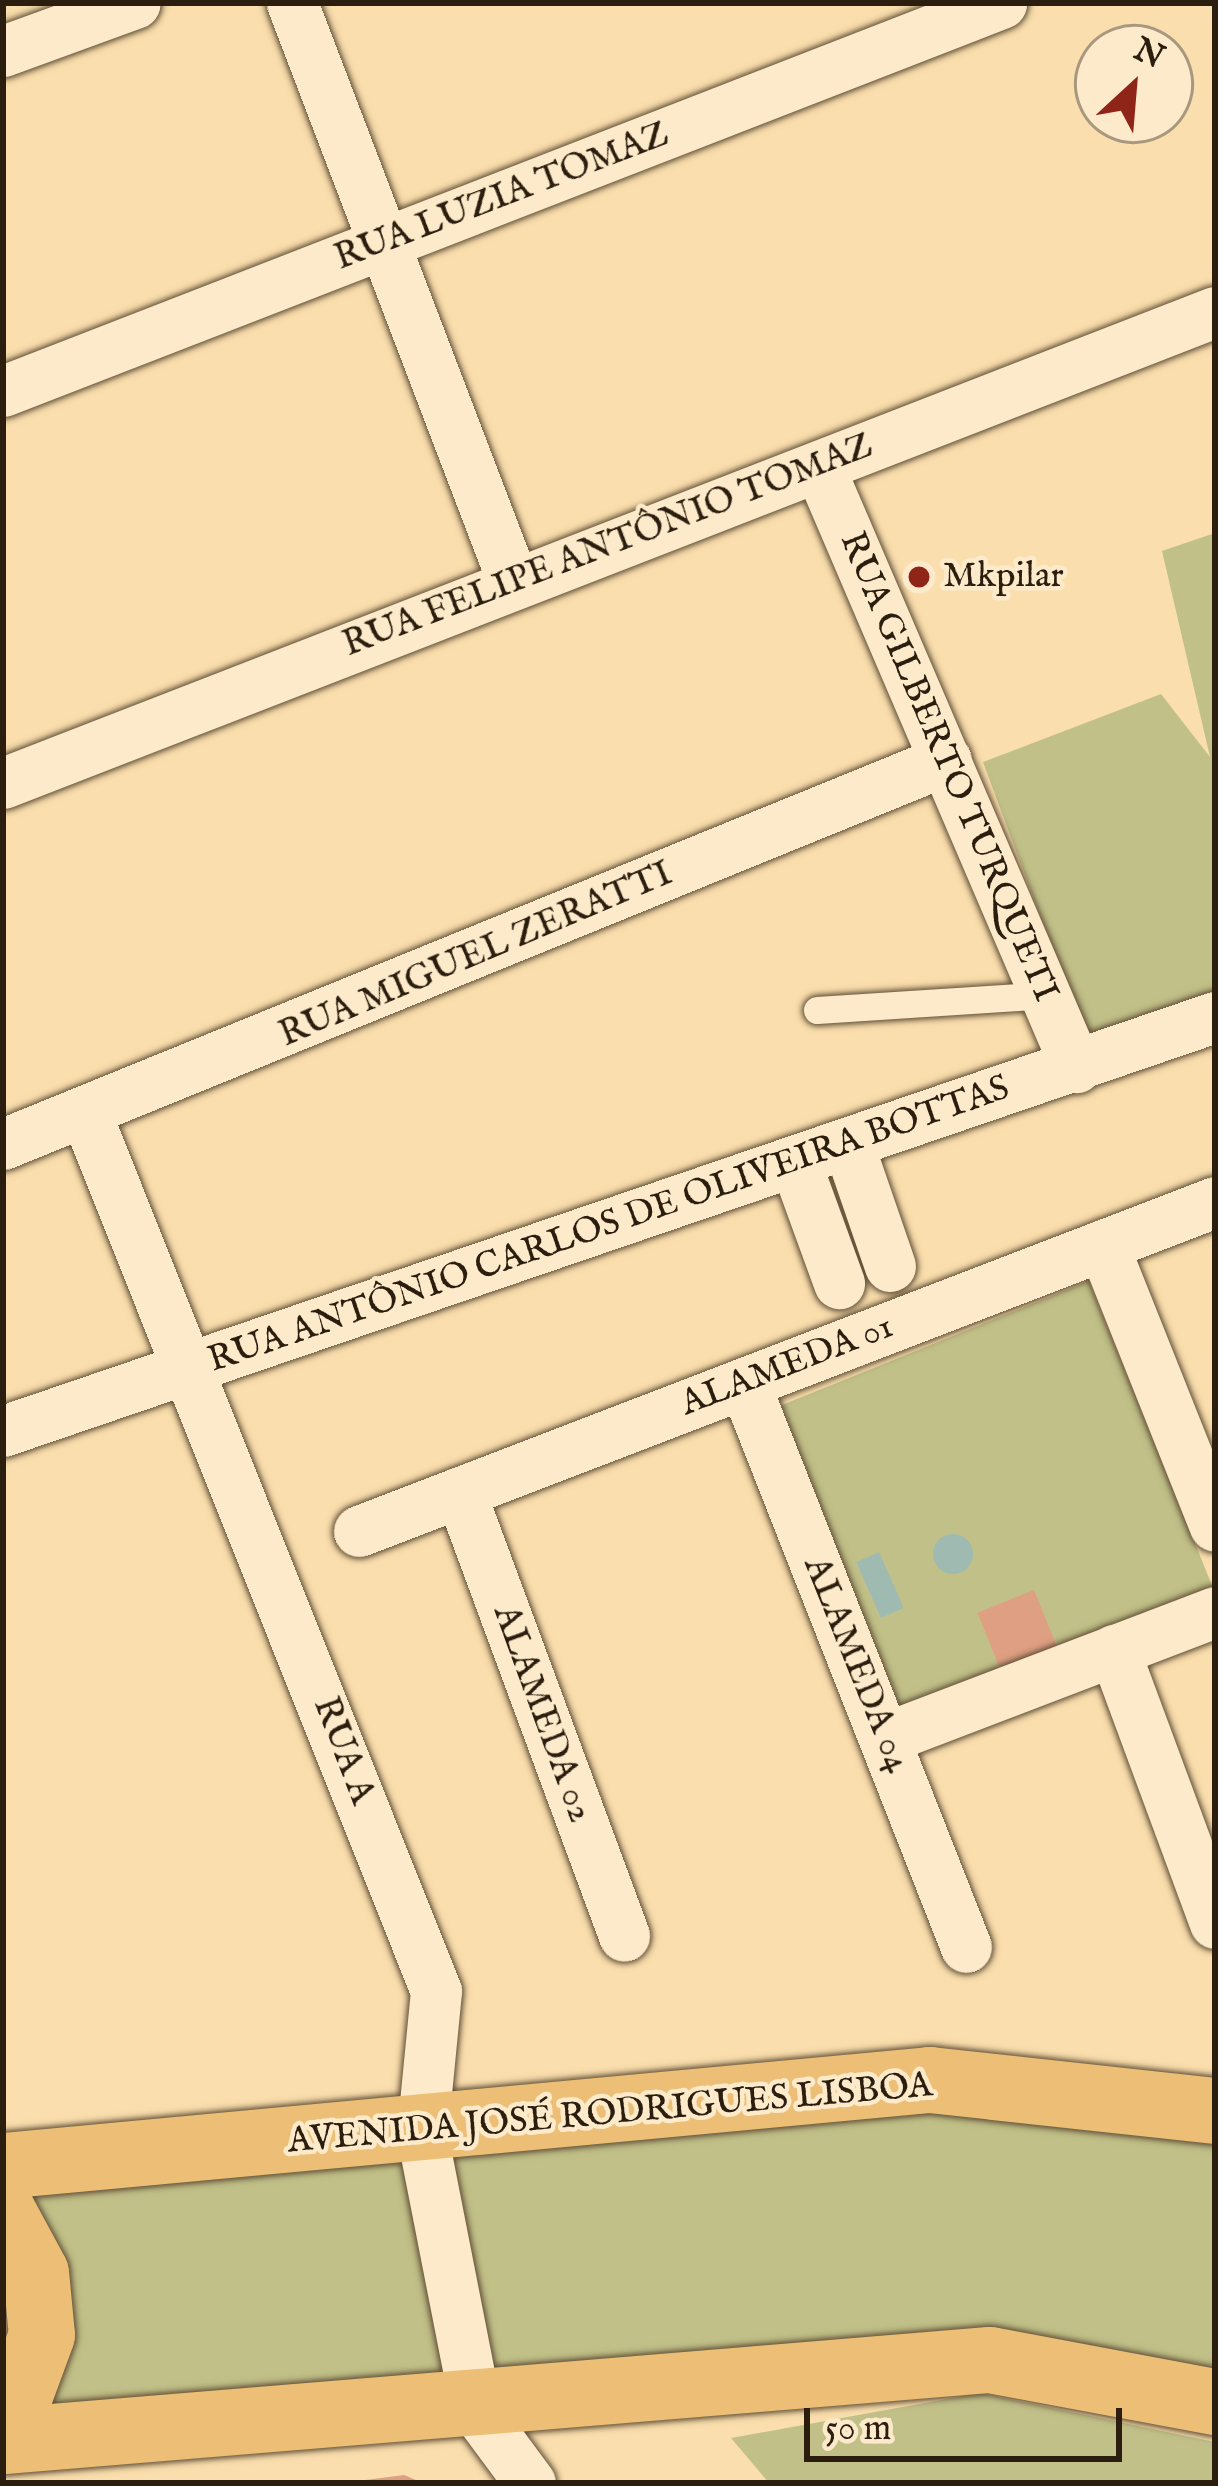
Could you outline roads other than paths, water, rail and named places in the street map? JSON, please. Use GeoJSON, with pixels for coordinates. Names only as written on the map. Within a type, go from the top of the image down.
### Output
{"type":"FeatureCollection","features":[{"type":"Feature","properties":{"kind":"main road","name":"AVENIDA JOSÉ RODRIGUES LISBOA"},"geometry":{"type":"LineString","coordinates":[[3,2166],[422,2134],[930,2080],[1215,2110]]}},
{"type":"Feature","properties":{"kind":"main road"},"geometry":{"type":"LineString","coordinates":[[3,2212],[36,2273],[42,2335],[4,2441],[476,2410],[990,2360],[1215,2402]]}},
{"type":"Feature","properties":{"kind":"street"},"geometry":{"type":"LineString","coordinates":[[3,50],[134,3]]}},
{"type":"Feature","properties":{"kind":"street"},"geometry":{"type":"LineString","coordinates":[[292,3],[379,245],[512,579]]}},
{"type":"Feature","properties":{"kind":"street","name":"RUA LUZIA TOMAZ"},"geometry":{"type":"LineString","coordinates":[[3,391],[1001,3]]}},
{"type":"Feature","properties":{"kind":"street","name":"RUA FELIPE ANTÔNIO TOMAZ"},"geometry":{"type":"LineString","coordinates":[[3,782],[512,579],[819,467],[1215,312]]}},
{"type":"Feature","properties":{"kind":"street","name":"RUA GILBERTO TURQUETI"},"geometry":{"type":"LineString","coordinates":[[819,467],[1076,1067]]}},
{"type":"Feature","properties":{"kind":"street","name":"RUA MIGUEL ZERATTI"},"geometry":{"type":"LineString","coordinates":[[3,1144],[87,1117],[946,760]]}},
{"type":"Feature","properties":{"kind":"street","name":"RUA ANTÔNIO CARLOS DE OLIVEIRA BOTTAS"},"geometry":{"type":"LineString","coordinates":[[3,1431],[1215,1017]]}},
{"type":"Feature","properties":{"kind":"street","name":"RUA A"},"geometry":{"type":"LineString","coordinates":[[87,1117],[194,1366],[436,1991],[422,2134],[476,2410]]}},
{"type":"Feature","properties":{"kind":"street"},"geometry":{"type":"LineString","coordinates":[[848,1144],[890,1266]]}},
{"type":"Feature","properties":{"kind":"street"},"geometry":{"type":"LineString","coordinates":[[795,1162],[839,1283]]}},
{"type":"Feature","properties":{"kind":"street","name":"ALAMEDA 01"},"geometry":{"type":"LineString","coordinates":[[359,1531],[1215,1202]]}},
{"type":"Feature","properties":{"kind":"street"},"geometry":{"type":"LineString","coordinates":[[1103,1245],[1215,1526]]}},
{"type":"Feature","properties":{"kind":"street","name":"ALAMEDA 04"},"geometry":{"type":"LineString","coordinates":[[744,1383],[966,1947]]}},
{"type":"Feature","properties":{"kind":"street","name":"ALAMEDA 02"},"geometry":{"type":"LineString","coordinates":[[460,1492],[623,1936]]}},
{"type":"Feature","properties":{"kind":"street"},"geometry":{"type":"LineString","coordinates":[[885,1738],[1215,1612]]}},
{"type":"Feature","properties":{"kind":"street"},"geometry":{"type":"LineString","coordinates":[[1114,1650],[1215,1923]]}},
{"type":"Feature","properties":{"kind":"street"},"geometry":{"type":"LineString","coordinates":[[476,2410],[530,2483]]}},
{"type":"Feature","properties":{"kind":"lane"},"geometry":{"type":"LineString","coordinates":[[817,1010],[1046,994]]}},
{"type":"Feature","properties":{"kind":"lane"},"geometry":{"type":"LineString","coordinates":[[890,1266],[909,1320]]}},
{"type":"Feature","properties":{"kind":"lane"},"geometry":{"type":"LineString","coordinates":[[839,1283],[859,1339]]}},
{"type":"Feature","properties":{"kind":"water"},"geometry":{"type":"Polygon","coordinates":[[[953,1534],[967,1540],[973,1554],[967,1568],[953,1574],[939,1568],[933,1554],[939,1540],[953,1534]]]}},
{"type":"Feature","properties":{"kind":"water"},"geometry":{"type":"Polygon","coordinates":[[[879,1552],[904,1608],[881,1618],[856,1562],[879,1552]]]}},
{"type":"Feature","properties":{"kind":"place","name":"Mkpilar"},"geometry":{"type":"Point","coordinates":[919,577]}}]}
